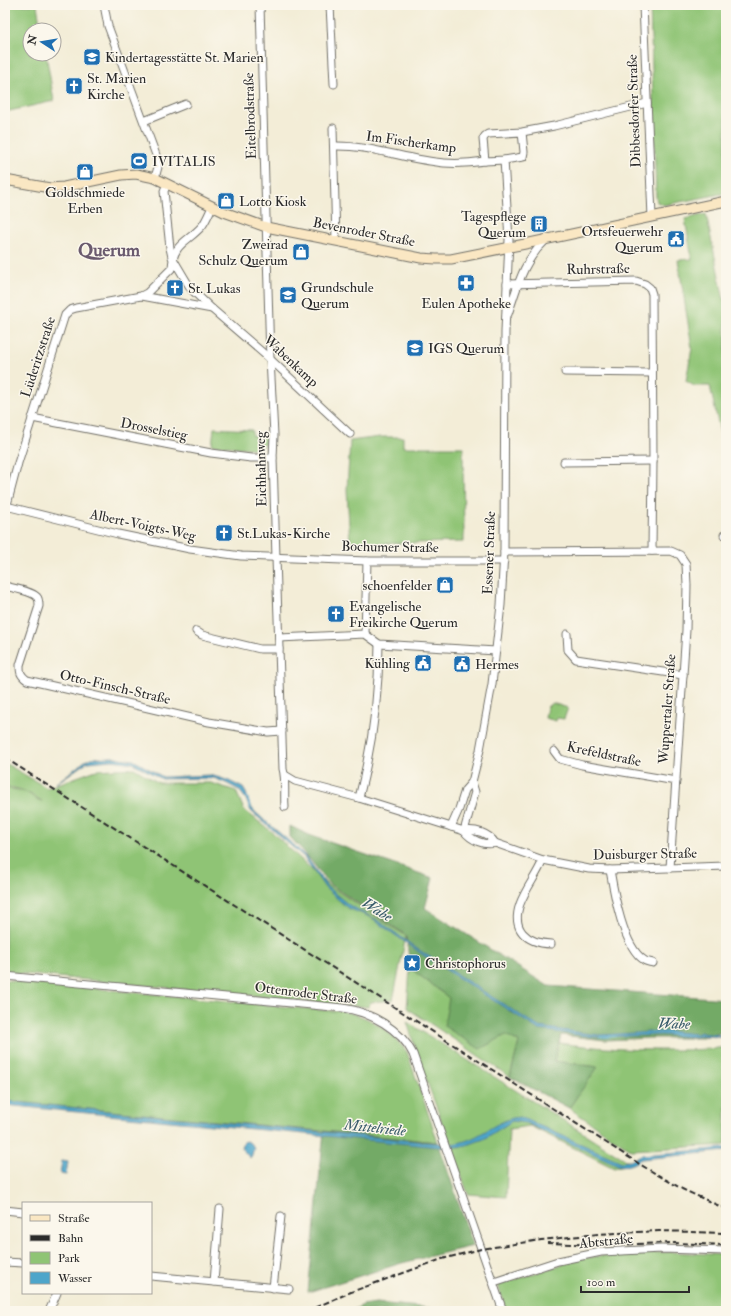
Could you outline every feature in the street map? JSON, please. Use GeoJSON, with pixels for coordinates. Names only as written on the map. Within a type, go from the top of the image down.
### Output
{"type":"FeatureCollection","features":[{"type":"Feature","properties":{"kind":"main road","name":"Bevenroder Straße"},"geometry":{"type":"LineString","coordinates":[[5,180],[50,188],[64,188],[128,174],[142,175],[155,178],[235,217],[266,227],[436,259],[451,258],[546,240],[726,201]]}},
{"type":"Feature","properties":{"kind":"street"},"geometry":{"type":"LineString","coordinates":[[104,5],[108,26],[158,161],[155,178]]}},
{"type":"Feature","properties":{"kind":"street","name":"Eitelbrodstraße"},"geometry":{"type":"LineString","coordinates":[[260,5],[266,227]]}},
{"type":"Feature","properties":{"kind":"street"},"geometry":{"type":"LineString","coordinates":[[330,5],[334,84]]}},
{"type":"Feature","properties":{"kind":"street","name":"Dibbesdorfer Straße"},"geometry":{"type":"LineString","coordinates":[[643,5],[652,217]]}},
{"type":"Feature","properties":{"kind":"street"},"geometry":{"type":"LineString","coordinates":[[485,161],[483,140],[484,136],[488,134],[522,132],[586,119],[647,103]]}},
{"type":"Feature","properties":{"kind":"street"},"geometry":{"type":"LineString","coordinates":[[144,121],[186,104]]}},
{"type":"Feature","properties":{"kind":"street"},"geometry":{"type":"LineString","coordinates":[[333,128],[336,241]]}},
{"type":"Feature","properties":{"kind":"street","name":"Im Fischerkamp"},"geometry":{"type":"LineString","coordinates":[[334,146],[361,148],[444,163],[504,160],[523,157],[522,132]]}},
{"type":"Feature","properties":{"kind":"street"},"geometry":{"type":"LineString","coordinates":[[504,160],[508,247]]}},
{"type":"Feature","properties":{"kind":"street"},"geometry":{"type":"LineString","coordinates":[[141,296],[147,293],[172,268],[164,190],[167,184]]}},
{"type":"Feature","properties":{"kind":"street"},"geometry":{"type":"LineString","coordinates":[[172,257],[176,250],[203,225],[212,207]]}},
{"type":"Feature","properties":{"kind":"street","name":"Eichhahnweg"},"geometry":{"type":"LineString","coordinates":[[266,227],[285,807]]}},
{"type":"Feature","properties":{"kind":"street","name":"Essener Straße"},"geometry":{"type":"LineString","coordinates":[[506,321],[526,265],[546,240]]}},
{"type":"Feature","properties":{"kind":"street","name":"Essener Straße"},"geometry":{"type":"LineString","coordinates":[[451,827],[465,790],[472,782],[486,718],[496,651],[504,561],[508,247]]}},
{"type":"Feature","properties":{"kind":"street","name":"Wabenkamp"},"geometry":{"type":"LineString","coordinates":[[172,257],[192,289],[212,309],[270,359],[350,434]]}},
{"type":"Feature","properties":{"kind":"street","name":"Ruhrstraße"},"geometry":{"type":"LineString","coordinates":[[507,284],[636,281],[645,284],[650,288],[652,294],[652,551]]}},
{"type":"Feature","properties":{"kind":"street"},"geometry":{"type":"LineString","coordinates":[[141,296],[212,309]]}},
{"type":"Feature","properties":{"kind":"street","name":"Lüderitzstraße"},"geometry":{"type":"LineString","coordinates":[[6,509],[32,418],[63,320],[67,313],[76,308],[141,296]]}},
{"type":"Feature","properties":{"kind":"street"},"geometry":{"type":"LineString","coordinates":[[565,372],[652,373]]}},
{"type":"Feature","properties":{"kind":"street","name":"Drosselstieg"},"geometry":{"type":"LineString","coordinates":[[32,418],[212,453],[252,458],[273,458]]}},
{"type":"Feature","properties":{"kind":"street"},"geometry":{"type":"LineString","coordinates":[[564,462],[653,461]]}},
{"type":"Feature","properties":{"kind":"street","name":"Albert-Voigts-Weg"},"geometry":{"type":"LineString","coordinates":[[6,509],[154,542],[241,556],[276,558]]}},
{"type":"Feature","properties":{"kind":"street"},"geometry":{"type":"LineString","coordinates":[[504,552],[652,551]]}},
{"type":"Feature","properties":{"kind":"street","name":"Wuppertaler Straße"},"geometry":{"type":"LineString","coordinates":[[652,551],[671,551],[680,554],[686,564],[687,577],[687,624],[670,868]]}},
{"type":"Feature","properties":{"kind":"street","name":"Bochumer Straße"},"geometry":{"type":"LineString","coordinates":[[276,558],[367,561],[504,561]]}},
{"type":"Feature","properties":{"kind":"street"},"geometry":{"type":"LineString","coordinates":[[366,634],[367,561]]}},
{"type":"Feature","properties":{"kind":"street","name":"Otto-Finsch-Straße"},"geometry":{"type":"LineString","coordinates":[[5,586],[32,594],[38,601],[39,606],[20,665],[20,674],[27,680],[195,719],[268,732],[282,731]]}},
{"type":"Feature","properties":{"kind":"street"},"geometry":{"type":"LineString","coordinates":[[196,630],[202,635],[260,649],[279,649]]}},
{"type":"Feature","properties":{"kind":"street"},"geometry":{"type":"LineString","coordinates":[[279,638],[366,634],[379,644],[496,651]]}},
{"type":"Feature","properties":{"kind":"street"},"geometry":{"type":"LineString","coordinates":[[567,634],[568,650],[576,659],[683,675]]}},
{"type":"Feature","properties":{"kind":"street"},"geometry":{"type":"LineString","coordinates":[[359,798],[368,764],[373,730],[378,689],[379,644]]}},
{"type":"Feature","properties":{"kind":"street","name":"Krefeldstraße"},"geometry":{"type":"LineString","coordinates":[[554,751],[560,759],[567,761],[676,781]]}},
{"type":"Feature","properties":{"kind":"street","name":"Duisburger Straße"},"geometry":{"type":"LineString","coordinates":[[285,775],[295,782],[359,798],[464,831],[469,837],[477,841],[488,844],[495,843],[542,860],[589,869],[610,870],[726,866]]}},
{"type":"Feature","properties":{"kind":"street","name":"Essener Straße"},"geometry":{"type":"LineString","coordinates":[[464,831],[475,792],[472,782]]}},
{"type":"Feature","properties":{"kind":"street"},"geometry":{"type":"LineString","coordinates":[[542,860],[539,870],[520,903],[518,921],[519,928],[526,938],[542,944],[551,944]]}},
{"type":"Feature","properties":{"kind":"street"},"geometry":{"type":"LineString","coordinates":[[610,870],[619,913],[630,942],[635,952],[644,961],[653,963]]}},
{"type":"Feature","properties":{"kind":"street","name":"Ottenroder Straße"},"geometry":{"type":"LineString","coordinates":[[5,976],[343,1008],[359,1011],[382,1023],[408,1044],[494,1282],[503,1311]]}},
{"type":"Feature","properties":{"kind":"street"},"geometry":{"type":"LineString","coordinates":[[214,1282],[220,1209]]}},
{"type":"Feature","properties":{"kind":"street"},"geometry":{"type":"LineString","coordinates":[[5,1210],[22,1212]]}},
{"type":"Feature","properties":{"kind":"street"},"geometry":{"type":"LineString","coordinates":[[274,1288],[281,1216]]}},
{"type":"Feature","properties":{"kind":"street","name":"Abtstraße"},"geometry":{"type":"LineString","coordinates":[[494,1282],[558,1261],[601,1252],[662,1249],[726,1251]]}},
{"type":"Feature","properties":{"kind":"street"},"geometry":{"type":"LineString","coordinates":[[5,1262],[22,1263]]}},
{"type":"Feature","properties":{"kind":"street"},"geometry":{"type":"LineString","coordinates":[[152,1276],[289,1289]]}},
{"type":"Feature","properties":{"kind":"street"},"geometry":{"type":"LineString","coordinates":[[49,1311],[57,1294]]}},
{"type":"Feature","properties":{"kind":"green space"},"geometry":{"type":"Polygon","coordinates":[[[5,5],[37,5],[40,22],[22,22],[22,62],[47,62],[54,101],[5,112],[5,5]]]}},
{"type":"Feature","properties":{"kind":"green space"},"geometry":{"type":"Polygon","coordinates":[[[650,5],[726,5],[726,89],[723,89],[726,106],[726,193],[664,205],[657,202],[650,5]]]}},
{"type":"Feature","properties":{"kind":"green space"},"geometry":{"type":"Polygon","coordinates":[[[706,214],[726,310],[726,460],[710,386],[694,386],[686,381],[692,348],[678,260],[692,259],[685,219],[706,214]]]}},
{"type":"Feature","properties":{"kind":"green space"},"geometry":{"type":"Polygon","coordinates":[[[214,428],[252,430],[252,436],[267,435],[264,446],[258,449],[212,445],[214,428]]]}},
{"type":"Feature","properties":{"kind":"green space"},"geometry":{"type":"Polygon","coordinates":[[[380,437],[403,437],[403,447],[463,447],[464,542],[350,544],[347,489],[350,441],[380,437]]]}},
{"type":"Feature","properties":{"kind":"green space"},"geometry":{"type":"Polygon","coordinates":[[[552,703],[568,708],[564,719],[557,718],[556,721],[545,718],[547,707],[552,703]]]}},
{"type":"Feature","properties":{"kind":"green space"},"geometry":{"type":"Polygon","coordinates":[[[5,763],[47,788],[96,770],[134,768],[159,783],[211,783],[236,791],[244,810],[272,832],[328,885],[406,936],[393,1000],[371,1002],[368,1007],[5,972],[5,788],[28,793],[36,799],[42,801],[29,793],[5,787],[5,763]]]}},
{"type":"Feature","properties":{"kind":"green space"},"geometry":{"type":"Polygon","coordinates":[[[290,826],[309,835],[433,878],[425,908],[548,986],[726,999],[726,1031],[703,1038],[605,1040],[561,1035],[554,1061],[598,1067],[569,1108],[510,1077],[519,1042],[506,1035],[480,1049],[444,1026],[449,998],[410,968],[406,935],[329,884],[305,853],[290,837],[290,826]]]}},
{"type":"Feature","properties":{"kind":"green space"},"geometry":{"type":"Polygon","coordinates":[[[410,968],[477,1017],[519,1042],[510,1077],[407,1008],[410,968]]]}},
{"type":"Feature","properties":{"kind":"green space"},"geometry":{"type":"Polygon","coordinates":[[[5,980],[341,1011],[358,1015],[389,1033],[407,1052],[438,1142],[5,1101],[5,980]]]}},
{"type":"Feature","properties":{"kind":"green space"},"geometry":{"type":"Polygon","coordinates":[[[407,1022],[631,1163],[614,1168],[530,1126],[509,1129],[506,1197],[468,1194],[417,1054],[407,1022]]]}},
{"type":"Feature","properties":{"kind":"green space"},"geometry":{"type":"Polygon","coordinates":[[[559,1043],[637,1050],[695,1050],[726,1047],[726,1145],[631,1150],[569,1108],[597,1067],[554,1061],[559,1043]]]}},
{"type":"Feature","properties":{"kind":"green space"},"geometry":{"type":"Polygon","coordinates":[[[324,1131],[438,1142],[473,1246],[402,1263],[308,1292],[324,1131]]]}},
{"type":"Feature","properties":{"kind":"green space"},"geometry":{"type":"Polygon","coordinates":[[[672,1252],[726,1255],[726,1311],[506,1311],[498,1285],[579,1259],[609,1255],[672,1252]]]}},
{"type":"Feature","properties":{"kind":"green space"},"geometry":{"type":"Polygon","coordinates":[[[376,1303],[431,1308],[431,1311],[351,1311],[363,1305],[376,1303]]]}},
{"type":"Feature","properties":{"kind":"water"},"geometry":{"type":"Polygon","coordinates":[[[112,757],[133,760],[163,777],[212,775],[243,788],[250,806],[256,813],[296,847],[308,859],[327,887],[349,905],[379,921],[416,948],[539,1027],[599,1035],[668,1031],[696,1034],[701,1032],[726,1036],[726,1038],[700,1035],[697,1037],[661,1035],[596,1037],[539,1030],[423,955],[370,917],[348,908],[325,888],[304,857],[251,811],[246,799],[239,790],[226,783],[214,778],[162,779],[133,763],[112,760],[87,762],[55,784],[91,758],[112,757]]]}},
{"type":"Feature","properties":{"kind":"water"},"geometry":{"type":"Polygon","coordinates":[[[5,1101],[448,1144],[469,1140],[498,1124],[512,1118],[520,1117],[622,1162],[630,1161],[641,1155],[726,1148],[726,1151],[641,1159],[630,1165],[622,1166],[526,1123],[512,1121],[484,1139],[457,1147],[439,1147],[5,1105],[5,1101]]]}},
{"type":"Feature","properties":{"kind":"water"},"geometry":{"type":"Polygon","coordinates":[[[245,1141],[249,1142],[254,1147],[250,1158],[241,1148],[245,1141]]]}},
{"type":"Feature","properties":{"kind":"water"},"geometry":{"type":"Polygon","coordinates":[[[62,1161],[68,1162],[66,1175],[60,1174],[62,1161]]]}},
{"type":"Feature","properties":{"kind":"waterway","name":"Wabe"},"geometry":{"type":"LineString","coordinates":[[247,797],[250,808]]}},
{"type":"Feature","properties":{"kind":"waterway","name":"Wabe"},"geometry":{"type":"LineString","coordinates":[[600,1037],[615,1036]]}},
{"type":"Feature","properties":{"kind":"railway"},"geometry":{"type":"LineString","coordinates":[[5,758],[641,1165],[682,1189],[726,1209]]}},
{"type":"Feature","properties":{"kind":"railway"},"geometry":{"type":"LineString","coordinates":[[307,1311],[351,1292],[442,1259],[481,1249],[541,1240],[598,1234],[659,1231],[726,1233]]}},
{"type":"Feature","properties":{"kind":"railway"},"geometry":{"type":"LineString","coordinates":[[547,1243],[600,1245],[674,1243],[726,1245]]}},
{"type":"Feature","properties":{"kind":"place","name":"Kindertagesstätte St. Marien"},"geometry":{"type":"Point","coordinates":[92,57]}},
{"type":"Feature","properties":{"kind":"place","name":"St. Marien Kirche"},"geometry":{"type":"Point","coordinates":[74,86]}},
{"type":"Feature","properties":{"kind":"place","name":"IVITALIS"},"geometry":{"type":"Point","coordinates":[139,161]}},
{"type":"Feature","properties":{"kind":"place","name":"Goldschmiede Erben"},"geometry":{"type":"Point","coordinates":[85,172]}},
{"type":"Feature","properties":{"kind":"place","name":"Lotto Kiosk"},"geometry":{"type":"Point","coordinates":[226,201]}},
{"type":"Feature","properties":{"kind":"place","name":"Tagespflege Querum"},"geometry":{"type":"Point","coordinates":[539,224]}},
{"type":"Feature","properties":{"kind":"place","name":"Ortsfeuerwehr Querum"},"geometry":{"type":"Point","coordinates":[676,239]}},
{"type":"Feature","properties":{"kind":"place","name":"Zweirad Schulz Querum"},"geometry":{"type":"Point","coordinates":[301,252]}},
{"type":"Feature","properties":{"kind":"place","name":"Eulen Apotheke"},"geometry":{"type":"Point","coordinates":[466,283]}},
{"type":"Feature","properties":{"kind":"place","name":"St. Lukas"},"geometry":{"type":"Point","coordinates":[175,288]}},
{"type":"Feature","properties":{"kind":"place","name":"Grundschule Querum"},"geometry":{"type":"Point","coordinates":[288,295]}},
{"type":"Feature","properties":{"kind":"place","name":"IGS Querum"},"geometry":{"type":"Point","coordinates":[415,348]}},
{"type":"Feature","properties":{"kind":"place","name":"St.Lukas-Kirche"},"geometry":{"type":"Point","coordinates":[224,533]}},
{"type":"Feature","properties":{"kind":"place","name":"schoenfelder"},"geometry":{"type":"Point","coordinates":[445,585]}},
{"type":"Feature","properties":{"kind":"place","name":"Evangelische Freikirche Querum"},"geometry":{"type":"Point","coordinates":[336,614]}},
{"type":"Feature","properties":{"kind":"place","name":"Kühling"},"geometry":{"type":"Point","coordinates":[423,663]}},
{"type":"Feature","properties":{"kind":"place","name":"Hermes"},"geometry":{"type":"Point","coordinates":[462,664]}},
{"type":"Feature","properties":{"kind":"place","name":"Christophorus"},"geometry":{"type":"Point","coordinates":[412,963]}},
{"type":"Feature","properties":{"kind":"district","name":"Querum"},"geometry":{"type":"Point","coordinates":[109,250]}},
{"type":"Feature","properties":{"kind":"water label","name":"Mittelriede"},"geometry":{"type":"Point","coordinates":[375,1128]}}]}
